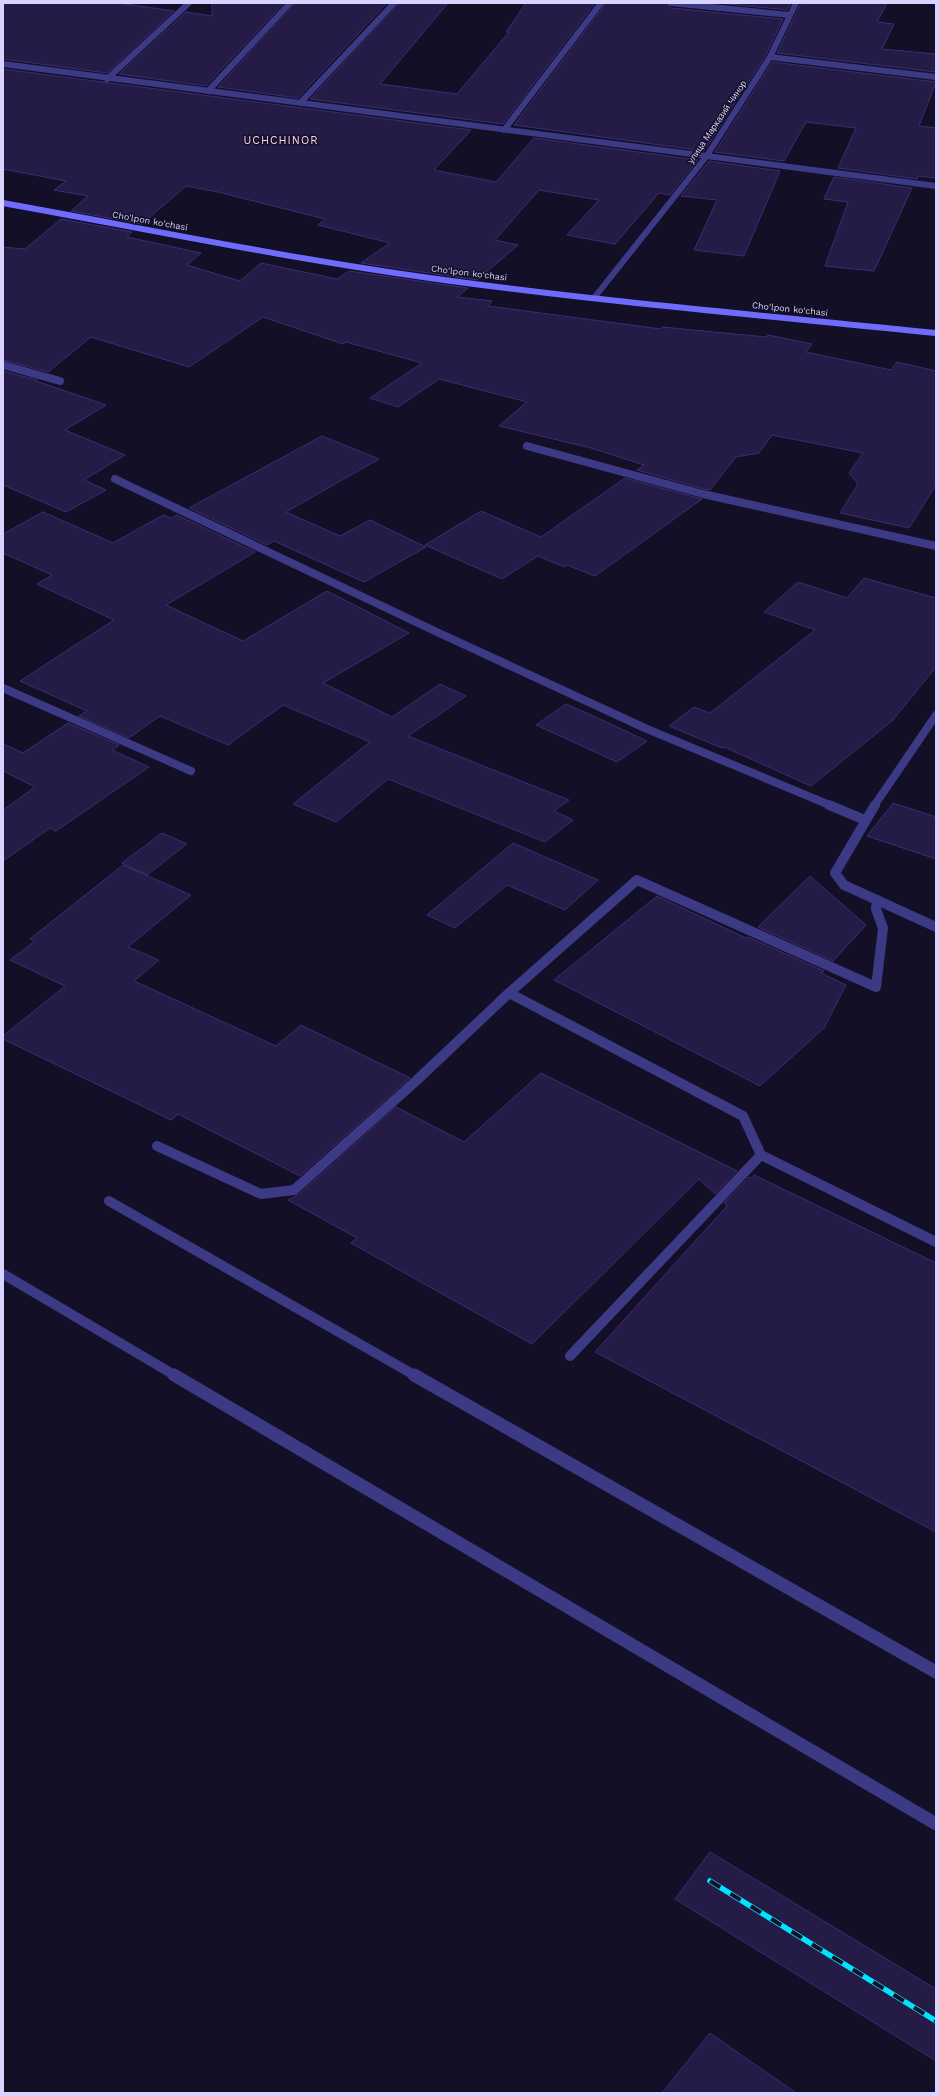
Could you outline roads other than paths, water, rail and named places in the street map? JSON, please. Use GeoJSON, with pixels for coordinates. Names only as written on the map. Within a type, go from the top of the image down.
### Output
{"type":"FeatureCollection","features":[{"type":"Feature","properties":{"kind":"main road","name":"Cho'lpon ko'chasi"},"geometry":{"type":"LineString","coordinates":[[3,203],[316,260],[438,279],[594,298],[936,333]]}},
{"type":"Feature","properties":{"kind":"street"},"geometry":{"type":"LineString","coordinates":[[107,79],[188,3]]}},
{"type":"Feature","properties":{"kind":"street"},"geometry":{"type":"LineString","coordinates":[[208,91],[290,3]]}},
{"type":"Feature","properties":{"kind":"street"},"geometry":{"type":"LineString","coordinates":[[300,104],[394,3]]}},
{"type":"Feature","properties":{"kind":"street"},"geometry":{"type":"LineString","coordinates":[[504,130],[601,3]]}},
{"type":"Feature","properties":{"kind":"street"},"geometry":{"type":"LineString","coordinates":[[671,3],[790,15]]}},
{"type":"Feature","properties":{"kind":"street","name":"улица Марказий Чинор"},"geometry":{"type":"LineString","coordinates":[[594,298],[706,157],[770,57],[796,3]]}},
{"type":"Feature","properties":{"kind":"street"},"geometry":{"type":"LineString","coordinates":[[770,57],[936,76]]}},
{"type":"Feature","properties":{"kind":"street"},"geometry":{"type":"LineString","coordinates":[[3,64],[107,79],[936,186]]}},
{"type":"Feature","properties":{"kind":"street"},"geometry":{"type":"LineString","coordinates":[[3,365],[60,381]]}},
{"type":"Feature","properties":{"kind":"street"},"geometry":{"type":"LineString","coordinates":[[527,446],[703,494],[936,546]]}},
{"type":"Feature","properties":{"kind":"street"},"geometry":{"type":"LineString","coordinates":[[115,479],[439,633],[648,729],[865,820]]}},
{"type":"Feature","properties":{"kind":"street"},"geometry":{"type":"LineString","coordinates":[[3,688],[191,771]]}},
{"type":"Feature","properties":{"kind":"street"},"geometry":{"type":"LineString","coordinates":[[936,714],[865,820],[835,874],[844,885],[936,927]]}},
{"type":"Feature","properties":{"kind":"street"},"geometry":{"type":"LineString","coordinates":[[157,1146],[261,1194],[294,1190],[416,1081],[509,993],[637,880],[876,987],[883,928],[876,909],[877,900]]}},
{"type":"Feature","properties":{"kind":"street"},"geometry":{"type":"LineString","coordinates":[[509,993],[743,1116],[761,1155],[936,1242]]}},
{"type":"Feature","properties":{"kind":"street"},"geometry":{"type":"LineString","coordinates":[[570,1356],[761,1155]]}},
{"type":"Feature","properties":{"kind":"street"},"geometry":{"type":"LineString","coordinates":[[110,1201],[936,1672]]}},
{"type":"Feature","properties":{"kind":"street"},"geometry":{"type":"LineString","coordinates":[[3,1274],[936,1824]]}},
{"type":"Feature","properties":{"kind":"railway"},"geometry":{"type":"LineString","coordinates":[[710,1881],[936,2021]]}},
{"type":"Feature","properties":{"kind":"district","name":"UCHCHINOR"},"geometry":{"type":"Point","coordinates":[281,140]}}]}
